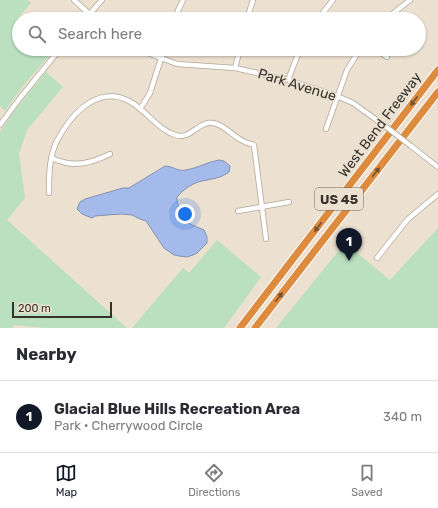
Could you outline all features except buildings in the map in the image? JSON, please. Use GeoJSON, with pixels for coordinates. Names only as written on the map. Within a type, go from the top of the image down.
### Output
{"type":"FeatureCollection","features":[{"type":"Feature","properties":{"kind":"highway","name":"West Bend Freeway"},"geometry":{"type":"LineString","coordinates":[[240,328],[438,70]]}},
{"type":"Feature","properties":{"kind":"highway","name":"West Bend Freeway"},"geometry":{"type":"LineString","coordinates":[[255,328],[438,92]]}},
{"type":"Feature","properties":{"kind":"street"},"geometry":{"type":"LineString","coordinates":[[74,0],[87,12]]}},
{"type":"Feature","properties":{"kind":"street"},"geometry":{"type":"LineString","coordinates":[[91,12],[102,0]]}},
{"type":"Feature","properties":{"kind":"street"},"geometry":{"type":"LineString","coordinates":[[177,12],[183,0]]}},
{"type":"Feature","properties":{"kind":"street"},"geometry":{"type":"LineString","coordinates":[[249,12],[253,0]]}},
{"type":"Feature","properties":{"kind":"street"},"geometry":{"type":"LineString","coordinates":[[324,12],[333,0]]}},
{"type":"Feature","properties":{"kind":"street"},"geometry":{"type":"LineString","coordinates":[[395,12],[410,0]]}},
{"type":"Feature","properties":{"kind":"street"},"geometry":{"type":"LineString","coordinates":[[0,125],[54,56]]}},
{"type":"Feature","properties":{"kind":"street","name":"Park Avenue"},"geometry":{"type":"LineString","coordinates":[[154,56],[177,64],[235,68],[288,80],[337,96],[353,103],[438,167]]}},
{"type":"Feature","properties":{"kind":"street"},"geometry":{"type":"LineString","coordinates":[[140,109],[150,93],[163,56]]}},
{"type":"Feature","properties":{"kind":"street"},"geometry":{"type":"LineString","coordinates":[[235,68],[238,56]]}},
{"type":"Feature","properties":{"kind":"street"},"geometry":{"type":"LineString","coordinates":[[288,80],[297,56]]}},
{"type":"Feature","properties":{"kind":"street"},"geometry":{"type":"LineString","coordinates":[[326,129],[347,70],[356,56]]}},
{"type":"Feature","properties":{"kind":"street"},"geometry":{"type":"LineString","coordinates":[[49,193],[51,158],[55,144],[69,120],[83,106],[93,100],[105,96],[118,97],[130,101],[165,130],[177,136],[188,135],[200,126],[209,123],[219,125],[243,142],[254,144],[266,239]]}},
{"type":"Feature","properties":{"kind":"street"},"geometry":{"type":"LineString","coordinates":[[51,158],[67,163],[80,163],[110,154]]}},
{"type":"Feature","properties":{"kind":"street"},"geometry":{"type":"LineString","coordinates":[[377,258],[408,219],[438,194]]}},
{"type":"Feature","properties":{"kind":"street"},"geometry":{"type":"LineString","coordinates":[[238,211],[289,202]]}},
{"type":"Feature","properties":{"kind":"green space"},"geometry":{"type":"Polygon","coordinates":[[[0,0],[28,0],[31,3],[23,12],[12,12],[12,56],[49,56],[23,86],[5,111],[0,106],[0,0]]]}},
{"type":"Feature","properties":{"kind":"green space"},"geometry":{"type":"Polygon","coordinates":[[[46,72],[63,87],[27,130],[19,154],[25,198],[7,220],[127,328],[45,328],[14,325],[12,328],[0,328],[0,132],[15,110],[46,72]]]}},
{"type":"Feature","properties":{"kind":"green space"},"geometry":{"type":"Polygon","coordinates":[[[438,228],[438,328],[276,328],[345,243],[390,280],[438,228]]]}},
{"type":"Feature","properties":{"kind":"green space"},"geometry":{"type":"Polygon","coordinates":[[[217,240],[261,277],[224,328],[132,328],[183,268],[189,273],[217,240]]]}},
{"type":"Feature","properties":{"kind":"water"},"geometry":{"type":"Polygon","coordinates":[[[219,160],[224,161],[230,166],[229,172],[218,177],[195,183],[189,186],[177,197],[179,209],[185,220],[188,223],[204,230],[207,237],[207,243],[193,255],[187,257],[174,255],[164,248],[146,221],[132,215],[121,214],[95,216],[92,218],[82,214],[77,209],[80,202],[85,199],[123,188],[129,188],[165,166],[183,170],[195,168],[219,160]]]}},
{"type":"Feature","properties":{"kind":"place","name":"Glacial Blue Hills Recreation Area"},"geometry":{"type":"Point","coordinates":[349,261]}}]}
